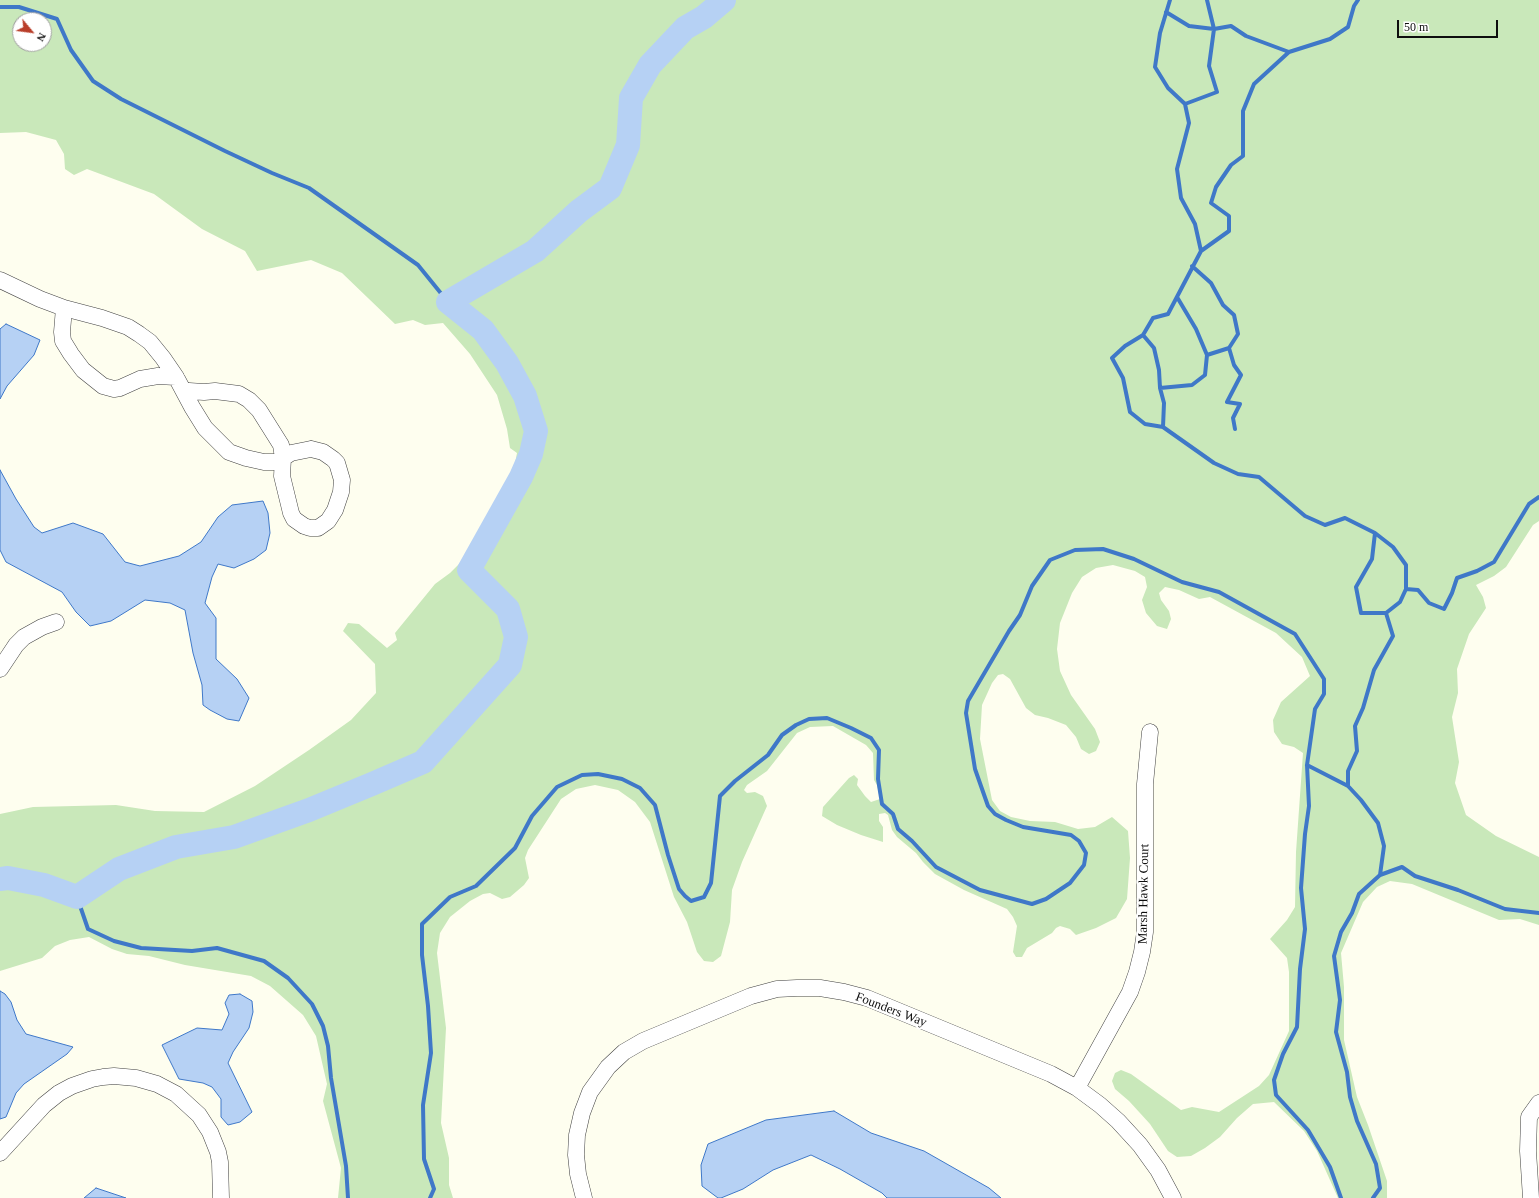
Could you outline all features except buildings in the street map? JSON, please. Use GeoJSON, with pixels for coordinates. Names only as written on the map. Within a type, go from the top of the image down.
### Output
{"type":"FeatureCollection","features":[{"type":"Feature","properties":{"kind":"street"},"geometry":{"type":"LineString","coordinates":[[0,280],[40,299],[64,308],[102,318],[128,327],[150,342],[164,358],[205,428],[229,452],[264,462],[277,462],[283,458],[291,453],[311,449],[323,452],[333,458],[337,463],[342,480],[341,492],[332,516],[318,528],[304,526],[299,523],[291,513],[282,476],[283,458],[281,445],[259,410],[249,400],[239,394],[215,391],[189,391],[185,393]]}},
{"type":"Feature","properties":{"kind":"street"},"geometry":{"type":"LineString","coordinates":[[64,308],[62,332],[63,341],[83,370],[103,386],[114,389],[120,388],[140,379],[158,376],[176,377]]}},
{"type":"Feature","properties":{"kind":"street"},"geometry":{"type":"LineString","coordinates":[[0,669],[16,645],[24,637],[42,627],[56,622]]}},
{"type":"Feature","properties":{"kind":"street","name":"Marsh Hawk Court"},"geometry":{"type":"LineString","coordinates":[[1076,1088],[1130,992],[1138,972],[1145,932],[1145,784],[1150,732]]}},
{"type":"Feature","properties":{"kind":"street","name":"Founders Way"},"geometry":{"type":"LineString","coordinates":[[584,1198],[578,1174],[576,1154],[577,1136],[582,1113],[590,1092],[608,1067],[624,1052],[643,1041],[751,996],[777,989],[797,988],[820,988],[867,998],[1051,1074],[1076,1088],[1100,1105],[1118,1121],[1140,1145],[1158,1170],[1173,1198]]}},
{"type":"Feature","properties":{"kind":"street"},"geometry":{"type":"LineString","coordinates":[[0,1153],[44,1105],[66,1090],[82,1082],[103,1077],[125,1076],[136,1078],[157,1084],[176,1094],[199,1115],[210,1132],[218,1152],[222,1182],[221,1198]]}},
{"type":"Feature","properties":{"kind":"street"},"geometry":{"type":"LineString","coordinates":[[1531,1198],[1528,1151],[1529,1117],[1539,1104]]}},
{"type":"Feature","properties":{"kind":"green space"},"geometry":{"type":"Polygon","coordinates":[[[0,0],[1539,0],[1539,521],[1533,525],[1506,567],[1494,576],[1476,585],[1483,597],[1486,608],[1469,634],[1457,669],[1458,693],[1452,717],[1459,762],[1455,783],[1466,815],[1496,836],[1539,857],[1539,925],[1520,919],[1499,920],[1412,884],[1390,881],[1377,887],[1363,902],[1341,953],[1344,987],[1344,1040],[1357,1097],[1387,1181],[1387,1198],[1338,1198],[1317,1151],[1304,1131],[1274,1102],[1253,1104],[1237,1118],[1220,1137],[1205,1148],[1191,1156],[1177,1157],[1168,1151],[1150,1124],[1129,1101],[1115,1089],[1112,1081],[1115,1073],[1121,1070],[1131,1074],[1181,1110],[1192,1107],[1219,1112],[1259,1086],[1269,1075],[1289,1031],[1289,972],[1287,958],[1270,939],[1287,920],[1295,907],[1296,852],[1303,753],[1294,747],[1282,744],[1274,732],[1273,720],[1281,702],[1310,676],[1302,657],[1276,633],[1210,597],[1199,599],[1179,590],[1165,587],[1159,593],[1161,600],[1169,611],[1171,619],[1167,629],[1157,626],[1146,613],[1142,600],[1147,587],[1145,577],[1135,571],[1113,565],[1096,568],[1082,577],[1072,593],[1060,623],[1057,649],[1060,671],[1071,695],[1095,729],[1100,742],[1096,751],[1089,754],[1081,749],[1076,737],[1066,725],[1035,715],[1026,708],[1010,679],[1003,674],[998,675],[992,683],[982,705],[980,739],[992,800],[1000,811],[1011,817],[1030,821],[1055,822],[1078,829],[1095,827],[1112,817],[1128,831],[1130,858],[1127,899],[1116,918],[1096,928],[1076,935],[1070,929],[1060,926],[1052,933],[1027,948],[1022,957],[1016,957],[1013,952],[1017,926],[1007,909],[964,890],[935,874],[916,853],[897,837],[892,830],[888,815],[885,813],[879,814],[879,821],[883,827],[883,842],[837,825],[822,816],[823,807],[849,778],[854,775],[858,779],[857,785],[871,802],[880,799],[877,785],[874,780],[873,753],[866,745],[833,726],[810,727],[797,733],[767,771],[747,785],[744,790],[747,793],[755,792],[763,796],[767,806],[742,862],[732,890],[730,922],[721,956],[713,962],[704,961],[697,952],[687,922],[674,897],[650,822],[635,802],[618,790],[595,785],[576,789],[561,799],[528,850],[525,858],[529,878],[524,885],[510,897],[502,899],[490,893],[483,894],[470,901],[450,917],[440,933],[437,953],[446,1028],[441,1123],[449,1158],[449,1185],[453,1198],[338,1198],[341,1168],[323,1101],[327,1084],[316,1036],[303,1015],[270,986],[251,976],[185,965],[149,956],[127,954],[112,949],[89,937],[70,940],[55,946],[42,958],[0,971],[0,814],[33,807],[116,805],[155,811],[204,812],[255,786],[309,750],[351,720],[376,693],[375,664],[343,631],[348,623],[359,624],[387,648],[397,640],[395,633],[435,584],[450,573],[461,562],[477,534],[483,532],[512,479],[517,453],[510,448],[507,429],[497,395],[470,354],[443,323],[425,325],[413,320],[395,324],[342,273],[311,260],[257,271],[245,251],[202,229],[154,194],[87,169],[74,175],[65,169],[64,154],[56,140],[26,132],[0,133],[0,0]]]}},
{"type":"Feature","properties":{"kind":"water"},"geometry":{"type":"Polygon","coordinates":[[[6,324],[40,340],[34,355],[7,386],[0,399],[0,329],[6,324]]]}},
{"type":"Feature","properties":{"kind":"water"},"geometry":{"type":"Polygon","coordinates":[[[0,470],[34,527],[42,533],[73,523],[103,534],[125,562],[140,566],[179,556],[201,542],[218,517],[232,505],[263,501],[268,513],[270,533],[266,550],[254,559],[234,568],[218,564],[212,577],[205,603],[216,618],[216,659],[237,679],[249,698],[239,721],[227,719],[203,705],[202,685],[193,653],[185,610],[170,603],[145,600],[111,621],[90,626],[76,612],[62,592],[6,562],[0,550],[0,470]]]}},
{"type":"Feature","properties":{"kind":"water"},"geometry":{"type":"Polygon","coordinates":[[[0,991],[5,994],[11,1002],[17,1020],[26,1034],[73,1047],[67,1054],[24,1084],[16,1093],[6,1117],[0,1119],[0,991]]]}},
{"type":"Feature","properties":{"kind":"water"},"geometry":{"type":"Polygon","coordinates":[[[240,994],[252,1001],[253,1012],[249,1028],[233,1052],[228,1063],[252,1112],[240,1122],[228,1125],[221,1117],[221,1099],[212,1087],[203,1083],[179,1079],[162,1045],[197,1028],[222,1030],[229,1014],[225,1003],[229,995],[240,994]]]}},
{"type":"Feature","properties":{"kind":"water"},"geometry":{"type":"Polygon","coordinates":[[[834,1111],[871,1133],[924,1151],[989,1188],[1001,1198],[887,1198],[882,1193],[840,1169],[811,1155],[773,1170],[743,1189],[721,1198],[718,1198],[702,1186],[701,1165],[708,1144],[766,1120],[834,1111]]]}},
{"type":"Feature","properties":{"kind":"water"},"geometry":{"type":"Polygon","coordinates":[[[96,1188],[126,1198],[84,1198],[96,1188]]]}},
{"type":"Feature","properties":{"kind":"waterway"},"geometry":{"type":"LineString","coordinates":[[0,879],[8,878],[44,885],[77,897],[119,869],[176,847],[234,837],[309,810],[372,784],[423,762],[510,665],[516,637],[508,609],[469,570],[521,477],[531,454],[536,431],[525,396],[507,363],[483,330],[448,302],[535,251],[579,211],[610,188],[628,145],[631,98],[650,65],[685,28],[704,17],[724,0]]}},
{"type":"Feature","properties":{"kind":"waterway"},"geometry":{"type":"LineString","coordinates":[[1170,0],[1160,33],[1155,67],[1168,88],[1185,104],[1189,123],[1177,169],[1181,198],[1195,224],[1201,251],[1168,314],[1153,318],[1143,335],[1125,346],[1112,358],[1123,378],[1130,412],[1145,424],[1163,427],[1214,463],[1238,474],[1259,477],[1305,516],[1325,525],[1345,518],[1375,533],[1372,559],[1356,587],[1361,613],[1386,613],[1393,636],[1374,670],[1363,708],[1355,726],[1357,751],[1348,771],[1348,786],[1361,800],[1378,823],[1384,846],[1380,875]]}},
{"type":"Feature","properties":{"kind":"waterway"},"geometry":{"type":"LineString","coordinates":[[1185,104],[1217,92],[1209,66],[1214,29],[1207,0]]}},
{"type":"Feature","properties":{"kind":"waterway"},"geometry":{"type":"LineString","coordinates":[[1201,251],[1229,231],[1229,216],[1211,203],[1216,187],[1231,165],[1243,156],[1243,111],[1254,84],[1289,52],[1330,39],[1348,27],[1354,6],[1358,0]]}},
{"type":"Feature","properties":{"kind":"waterway"},"geometry":{"type":"LineString","coordinates":[[0,7],[19,7],[57,19],[71,50],[93,81],[121,99],[225,151],[309,188],[418,265],[448,302]]}},
{"type":"Feature","properties":{"kind":"waterway"},"geometry":{"type":"LineString","coordinates":[[1166,12],[1189,26],[1214,29],[1231,26],[1246,36],[1289,52]]}},
{"type":"Feature","properties":{"kind":"waterway"},"geometry":{"type":"LineString","coordinates":[[1192,266],[1211,283],[1223,305],[1234,315],[1238,334],[1229,348],[1207,355]]}},
{"type":"Feature","properties":{"kind":"waterway"},"geometry":{"type":"LineString","coordinates":[[1160,388],[1192,385],[1205,375],[1207,355],[1196,329],[1177,297]]}},
{"type":"Feature","properties":{"kind":"waterway"},"geometry":{"type":"LineString","coordinates":[[1143,335],[1154,348],[1159,370],[1160,388],[1164,403],[1163,427]]}},
{"type":"Feature","properties":{"kind":"waterway"},"geometry":{"type":"LineString","coordinates":[[1229,348],[1234,365],[1241,375],[1227,402],[1240,404],[1233,418],[1235,429]]}},
{"type":"Feature","properties":{"kind":"waterway"},"geometry":{"type":"LineString","coordinates":[[1406,589],[1418,590],[1429,603],[1444,609],[1457,578],[1477,571],[1494,562],[1529,504],[1539,497]]}},
{"type":"Feature","properties":{"kind":"waterway"},"geometry":{"type":"LineString","coordinates":[[1375,533],[1393,547],[1406,565],[1406,589],[1400,602],[1386,613]]}},
{"type":"Feature","properties":{"kind":"waterway"},"geometry":{"type":"LineString","coordinates":[[430,1198],[434,1189],[424,1159],[423,1105],[431,1053],[428,1006],[422,955],[422,924],[450,897],[476,886],[515,848],[532,816],[557,787],[582,775],[598,774],[622,779],[640,788],[655,805],[668,855],[679,889],[691,901],[704,897],[711,883],[720,796],[735,781],[768,755],[782,735],[796,725],[809,719],[827,718],[871,738],[879,750],[878,779],[882,804],[893,814],[898,829],[912,841],[936,867],[980,890],[1032,904],[1046,899],[1070,883],[1084,865],[1086,853],[1079,841],[1071,835],[1023,827],[995,814],[988,806],[975,769],[966,713],[968,701],[1020,615],[1032,586],[1050,560],[1075,550],[1103,549],[1134,559],[1182,582],[1219,592],[1295,634],[1324,679],[1324,694],[1315,709],[1307,765],[1309,806],[1305,834],[1301,888],[1305,929],[1300,969],[1297,1027],[1283,1054],[1274,1080],[1276,1095],[1308,1130],[1330,1167],[1341,1198]]}},
{"type":"Feature","properties":{"kind":"waterway"},"geometry":{"type":"LineString","coordinates":[[1307,765],[1348,786]]}},
{"type":"Feature","properties":{"kind":"waterway"},"geometry":{"type":"LineString","coordinates":[[1373,1198],[1380,1188],[1376,1164],[1357,1121],[1350,1097],[1347,1072],[1336,1032],[1340,1000],[1334,956],[1341,932],[1352,913],[1359,894],[1380,875],[1402,867],[1415,876],[1458,890],[1505,909],[1539,913]]}},
{"type":"Feature","properties":{"kind":"waterway"},"geometry":{"type":"LineString","coordinates":[[77,897],[88,929],[114,941],[141,948],[192,951],[217,948],[264,961],[288,978],[312,1004],[323,1026],[328,1046],[331,1078],[346,1166],[348,1198]]}}]}
